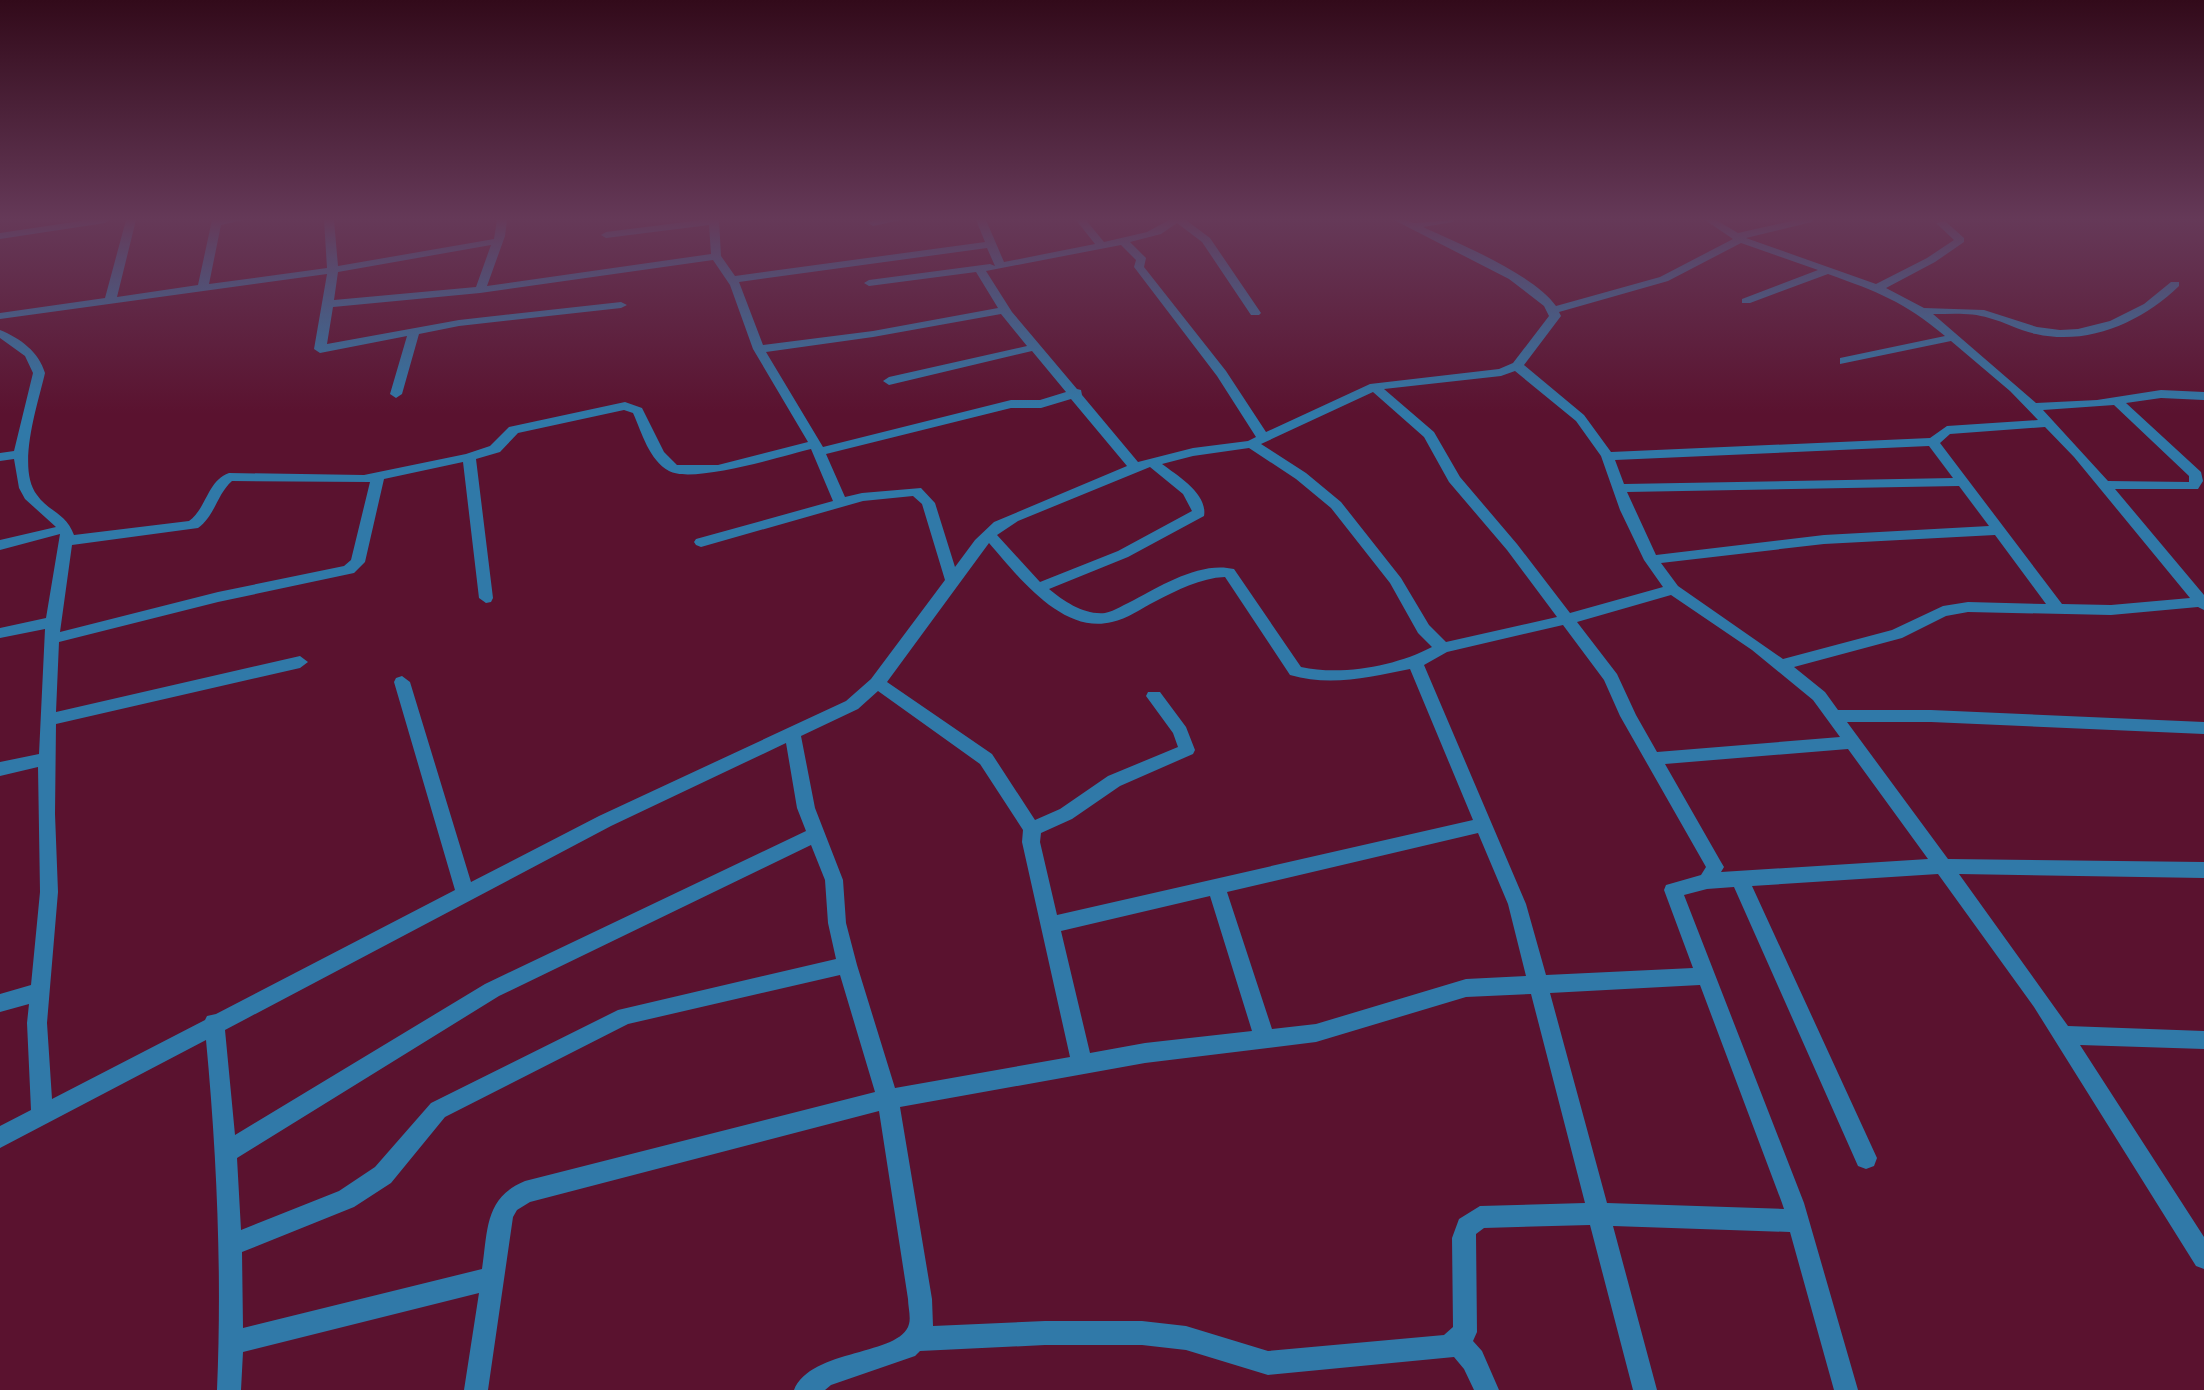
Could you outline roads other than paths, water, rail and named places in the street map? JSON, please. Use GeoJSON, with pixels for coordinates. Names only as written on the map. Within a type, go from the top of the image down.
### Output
{"type":"FeatureCollection","features":[{"type":"Feature","properties":{"kind":"street"},"geometry":{"type":"LineString","coordinates":[[110,301],[114,285]]}},
{"type":"Feature","properties":{"kind":"street"},"geometry":{"type":"LineString","coordinates":[[0,316],[226,285]]}},
{"type":"Feature","properties":{"kind":"street"},"geometry":{"type":"LineString","coordinates":[[331,285],[320,349],[414,331],[621,305]]}},
{"type":"Feature","properties":{"kind":"street"},"geometry":{"type":"LineString","coordinates":[[480,290],[482,285]]}},
{"type":"Feature","properties":{"kind":"street"},"geometry":{"type":"LineString","coordinates":[[329,304],[516,285]]}},
{"type":"Feature","properties":{"kind":"street"},"geometry":{"type":"LineString","coordinates":[[734,285],[746,308],[759,349],[817,448],[841,503]]}},
{"type":"Feature","properties":{"kind":"street"},"geometry":{"type":"LineString","coordinates":[[989,285],[1005,310],[1077,393],[1135,467]]}},
{"type":"Feature","properties":{"kind":"street"},"geometry":{"type":"LineString","coordinates":[[1150,285],[1222,374],[1258,442],[1336,505],[1396,581],[1423,629],[1443,648]]}},
{"type":"Feature","properties":{"kind":"street"},"geometry":{"type":"LineString","coordinates":[[1236,285],[1255,313]]}},
{"type":"Feature","properties":{"kind":"street"},"geometry":{"type":"LineString","coordinates":[[1524,285],[1555,310]]}},
{"type":"Feature","properties":{"kind":"street"},"geometry":{"type":"LineString","coordinates":[[1555,310],[1643,285]]}},
{"type":"Feature","properties":{"kind":"street"},"geometry":{"type":"LineString","coordinates":[[1746,301],[1789,285]]}},
{"type":"Feature","properties":{"kind":"street"},"geometry":{"type":"LineString","coordinates":[[1869,285],[1922,311],[2033,407],[2106,485],[2203,604]]}},
{"type":"Feature","properties":{"kind":"street"},"geometry":{"type":"LineString","coordinates":[[1877,288],[1883,285]]}},
{"type":"Feature","properties":{"kind":"street"},"geometry":{"type":"LineString","coordinates":[[1922,311],[1985,313],[2031,330],[2066,333],[2137,316],[2158,303],[2174,285]]}},
{"type":"Feature","properties":{"kind":"street"},"geometry":{"type":"LineString","coordinates":[[759,349],[882,333],[1005,310]]}},
{"type":"Feature","properties":{"kind":"street"},"geometry":{"type":"LineString","coordinates":[[0,1137],[214,1022],[618,815],[852,705],[877,683],[989,534],[1013,518],[1135,467],[1258,442],[1374,387],[1501,372],[1517,366],[1555,316],[1555,310]]}},
{"type":"Feature","properties":{"kind":"street"},"geometry":{"type":"LineString","coordinates":[[396,394],[414,331]]}},
{"type":"Feature","properties":{"kind":"street"},"geometry":{"type":"LineString","coordinates":[[0,333],[34,357],[39,373],[20,454],[26,488],[65,535],[53,622],[47,720],[49,892],[37,1023],[42,1116]]}},
{"type":"Feature","properties":{"kind":"street"},"geometry":{"type":"LineString","coordinates":[[1844,361],[1955,337]]}},
{"type":"Feature","properties":{"kind":"street"},"geometry":{"type":"LineString","coordinates":[[889,381],[1036,347]]}},
{"type":"Feature","properties":{"kind":"street"},"geometry":{"type":"LineString","coordinates":[[1517,366],[1580,418],[1607,456],[1651,560],[1673,589],[1819,696],[2063,1035],[2204,1256]]}},
{"type":"Feature","properties":{"kind":"street"},"geometry":{"type":"LineString","coordinates":[[1374,387],[1429,435],[1454,479],[1611,678],[1652,759],[1715,867],[1707,881]]}},
{"type":"Feature","properties":{"kind":"street"},"geometry":{"type":"LineString","coordinates":[[0,545],[65,535],[193,525],[203,518],[219,484],[229,477],[341,480],[378,477],[495,449],[514,430],[625,406],[636,408],[658,454],[674,469],[718,469],[1011,404],[1041,404],[1077,393]]}},
{"type":"Feature","properties":{"kind":"street"},"geometry":{"type":"LineString","coordinates":[[2033,407],[2117,401],[2161,394],[2204,396]]}},
{"type":"Feature","properties":{"kind":"street"},"geometry":{"type":"LineString","coordinates":[[2106,485],[2174,489],[2193,486],[2196,481],[2196,475],[2117,401]]}},
{"type":"Feature","properties":{"kind":"street"},"geometry":{"type":"LineString","coordinates":[[1607,456],[1933,442],[1947,430],[2048,423]]}},
{"type":"Feature","properties":{"kind":"street"},"geometry":{"type":"LineString","coordinates":[[1933,442],[2058,609]]}},
{"type":"Feature","properties":{"kind":"street"},"geometry":{"type":"LineString","coordinates":[[0,457],[20,454]]}},
{"type":"Feature","properties":{"kind":"street"},"geometry":{"type":"LineString","coordinates":[[469,457],[486,598]]}},
{"type":"Feature","properties":{"kind":"street"},"geometry":{"type":"LineString","coordinates":[[1038,588],[1123,554],[1199,513],[1199,505],[1152,462]]}},
{"type":"Feature","properties":{"kind":"street"},"geometry":{"type":"LineString","coordinates":[[52,639],[218,597],[349,570],[358,562],[378,477]]}},
{"type":"Feature","properties":{"kind":"street"},"geometry":{"type":"LineString","coordinates":[[1619,488],[1963,482]]}},
{"type":"Feature","properties":{"kind":"street"},"geometry":{"type":"LineString","coordinates":[[701,542],[841,503],[900,490],[921,493],[928,503],[953,583]]}},
{"type":"Feature","properties":{"kind":"street"},"geometry":{"type":"LineString","coordinates":[[1651,560],[1772,542],[1877,533],[1999,530]]}},
{"type":"Feature","properties":{"kind":"street"},"geometry":{"type":"LineString","coordinates":[[989,534],[1038,588],[1070,612],[1093,620],[1109,618],[1199,576],[1215,571],[1229,572],[1296,671],[1312,676],[1415,663],[1443,648],[1567,619],[1673,589]]}},
{"type":"Feature","properties":{"kind":"street"},"geometry":{"type":"LineString","coordinates":[[1780,665],[1897,634],[1943,611],[1968,607],[2111,610],[2203,604]]}},
{"type":"Feature","properties":{"kind":"street"},"geometry":{"type":"LineString","coordinates":[[0,633],[53,622]]}},
{"type":"Feature","properties":{"kind":"street"},"geometry":{"type":"LineString","coordinates":[[47,720],[300,662]]}},
{"type":"Feature","properties":{"kind":"street"},"geometry":{"type":"LineString","coordinates":[[1415,663],[1517,904],[1645,1390]]}},
{"type":"Feature","properties":{"kind":"street"},"geometry":{"type":"LineString","coordinates":[[402,682],[465,893]]}},
{"type":"Feature","properties":{"kind":"street"},"geometry":{"type":"LineString","coordinates":[[877,683],[986,759],[1032,829],[1031,842],[1082,1065]]}},
{"type":"Feature","properties":{"kind":"street"},"geometry":{"type":"LineString","coordinates":[[1032,829],[1066,814],[1114,781],[1187,750],[1180,731],[1154,696]]}},
{"type":"Feature","properties":{"kind":"street"},"geometry":{"type":"LineString","coordinates":[[1834,716],[1931,716],[2204,728]]}},
{"type":"Feature","properties":{"kind":"street"},"geometry":{"type":"LineString","coordinates":[[792,733],[799,779],[815,835],[834,880],[837,923],[847,965],[888,1099],[922,1317],[916,1339],[907,1348],[824,1375],[806,1390]]}},
{"type":"Feature","properties":{"kind":"street"},"geometry":{"type":"LineString","coordinates":[[1652,759],[1853,742]]}},
{"type":"Feature","properties":{"kind":"street"},"geometry":{"type":"LineString","coordinates":[[0,769],[47,759]]}},
{"type":"Feature","properties":{"kind":"street"},"geometry":{"type":"LineString","coordinates":[[1050,925],[1483,825]]}},
{"type":"Feature","properties":{"kind":"street"},"geometry":{"type":"LineString","coordinates":[[228,1151],[492,990],[815,835]]}},
{"type":"Feature","properties":{"kind":"street"},"geometry":{"type":"LineString","coordinates":[[1846,1390],[1799,1221],[1673,890],[1739,877],[1943,866],[2204,870]]}},
{"type":"Feature","properties":{"kind":"street"},"geometry":{"type":"LineString","coordinates":[[1739,877],[1866,1158]]}},
{"type":"Feature","properties":{"kind":"street"},"geometry":{"type":"LineString","coordinates":[[1217,888],[1265,1039]]}},
{"type":"Feature","properties":{"kind":"street"},"geometry":{"type":"LineString","coordinates":[[232,1245],[346,1199],[383,1175],[438,1110],[625,1016],[847,965]]}},
{"type":"Feature","properties":{"kind":"street"},"geometry":{"type":"LineString","coordinates":[[476,1390],[502,1215],[509,1202],[525,1192],[888,1099],[1145,1053],[1316,1033],[1466,988],[1707,976]]}},
{"type":"Feature","properties":{"kind":"street"},"geometry":{"type":"LineString","coordinates":[[0,1003],[39,992]]}},
{"type":"Feature","properties":{"kind":"street"},"geometry":{"type":"LineString","coordinates":[[214,1022],[228,1151],[232,1245],[229,1390]]}},
{"type":"Feature","properties":{"kind":"street"},"geometry":{"type":"LineString","coordinates":[[2063,1035],[2204,1040]]}},
{"type":"Feature","properties":{"kind":"street"},"geometry":{"type":"LineString","coordinates":[[916,1339],[1116,1332],[1177,1336],[1205,1342],[1240,1360],[1268,1363],[1449,1347],[1458,1343],[1465,1332],[1463,1238],[1472,1221],[1491,1214],[1598,1214],[1799,1221]]}},
{"type":"Feature","properties":{"kind":"street"},"geometry":{"type":"LineString","coordinates":[[231,1343],[492,1278]]}},
{"type":"Feature","properties":{"kind":"street"},"geometry":{"type":"LineString","coordinates":[[1458,1343],[1473,1360],[1487,1390]]}}]}
